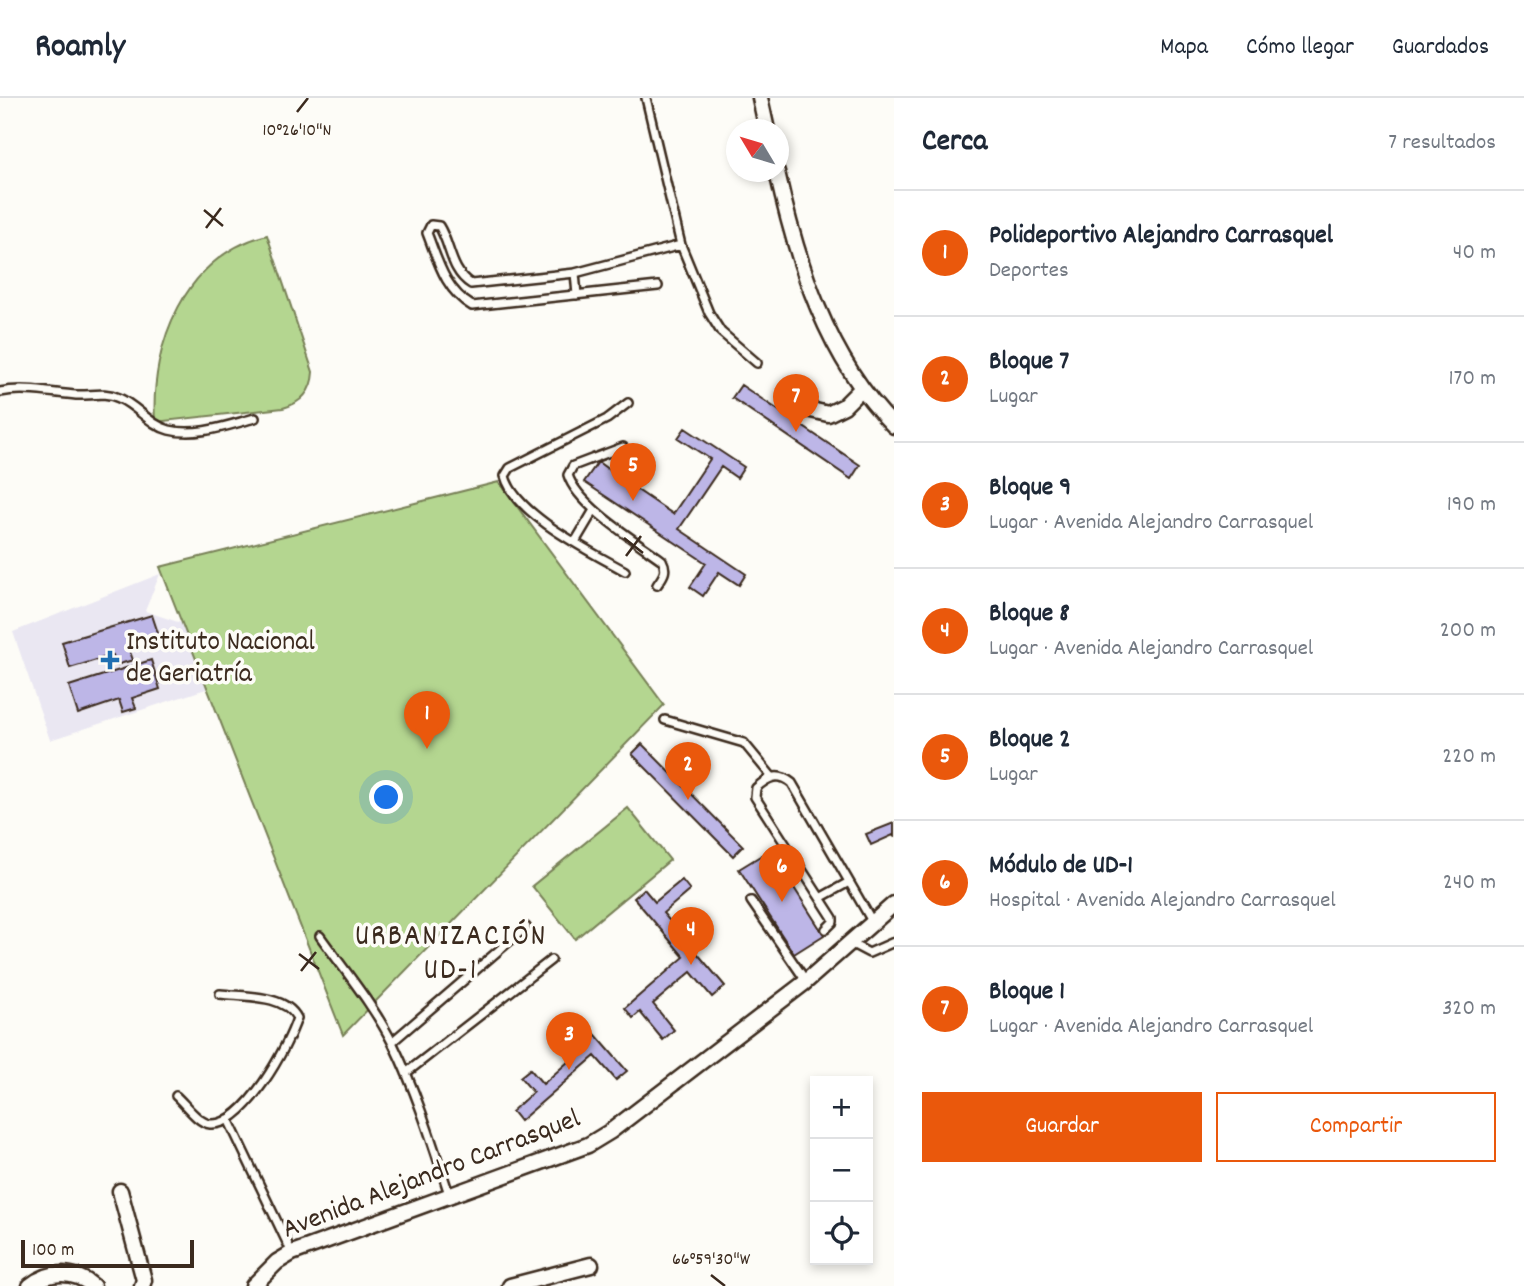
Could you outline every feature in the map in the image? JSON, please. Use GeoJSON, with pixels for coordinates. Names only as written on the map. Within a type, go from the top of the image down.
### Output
{"type":"FeatureCollection","features":[{"type":"Feature","properties":{"kind":"street"},"geometry":{"type":"LineString","coordinates":[[760,98],[765,119]]}},
{"type":"Feature","properties":{"kind":"street"},"geometry":{"type":"LineString","coordinates":[[778,182],[788,222],[815,300],[841,355],[862,388],[894,426]]}},
{"type":"Feature","properties":{"kind":"street"},"geometry":{"type":"LineString","coordinates":[[788,391],[811,410],[828,414],[844,406],[862,388]]}},
{"type":"Feature","properties":{"kind":"street","name":"Avenida Alejandro Carrasquel"},"geometry":{"type":"LineString","coordinates":[[253,1286],[277,1262],[292,1254],[588,1145],[611,1131],[807,981],[894,904]]}},
{"type":"Feature","properties":{"kind":"street"},"geometry":{"type":"LineString","coordinates":[[120,1191],[144,1280],[142,1286]]}},
{"type":"Feature","properties":{"kind":"street"},"geometry":{"type":"LineString","coordinates":[[510,1286],[592,1265]]}},
{"type":"Feature","properties":{"kind":"street"},"geometry":{"type":"LineString","coordinates":[[30,1286],[47,1276],[71,1273],[93,1286]]}},
{"type":"Feature","properties":{"kind":"lane"},"geometry":{"type":"LineString","coordinates":[[646,98],[681,245],[714,323],[757,363]]}},
{"type":"Feature","properties":{"kind":"lane"},"geometry":{"type":"LineString","coordinates":[[658,286],[472,306],[444,279],[427,233],[428,228],[431,225],[439,226],[457,271],[462,279],[471,284],[575,272],[681,245]]}},
{"type":"Feature","properties":{"kind":"lane"},"geometry":{"type":"LineString","coordinates":[[575,272],[577,295]]}},
{"type":"Feature","properties":{"kind":"lane"},"geometry":{"type":"LineString","coordinates":[[0,392],[18,390],[80,395],[107,394],[120,398],[159,426],[171,431],[206,430],[255,418]]}},
{"type":"Feature","properties":{"kind":"lane"},"geometry":{"type":"LineString","coordinates":[[625,571],[548,526],[525,505],[507,483],[505,476],[510,468],[607,419],[628,402]]}},
{"type":"Feature","properties":{"kind":"lane"},"geometry":{"type":"LineString","coordinates":[[623,447],[573,466],[568,475],[570,482],[594,510],[662,560],[666,572],[657,585]]}},
{"type":"Feature","properties":{"kind":"lane"},"geometry":{"type":"LineString","coordinates":[[575,542],[594,510]]}},
{"type":"Feature","properties":{"kind":"lane"},"geometry":{"type":"LineString","coordinates":[[665,720],[744,743],[772,777]]}},
{"type":"Feature","properties":{"kind":"lane"},"geometry":{"type":"LineString","coordinates":[[826,929],[833,922],[833,918],[755,797],[756,788],[772,777],[785,776],[792,783],[873,923]]}},
{"type":"Feature","properties":{"kind":"lane"},"geometry":{"type":"LineString","coordinates":[[820,898],[849,882]]}},
{"type":"Feature","properties":{"kind":"lane"},"geometry":{"type":"LineString","coordinates":[[751,901],[807,981]]}},
{"type":"Feature","properties":{"kind":"lane"},"geometry":{"type":"LineString","coordinates":[[392,1042],[526,927]]}},
{"type":"Feature","properties":{"kind":"lane"},"geometry":{"type":"LineString","coordinates":[[320,936],[392,1042],[406,1073],[450,1197]]}},
{"type":"Feature","properties":{"kind":"lane"},"geometry":{"type":"LineString","coordinates":[[849,943],[869,953],[894,942]]}},
{"type":"Feature","properties":{"kind":"lane"},"geometry":{"type":"LineString","coordinates":[[406,1073],[551,960]]}},
{"type":"Feature","properties":{"kind":"lane"},"geometry":{"type":"LineString","coordinates":[[176,1096],[204,1122],[211,1124],[229,1119],[243,1108],[276,1063],[291,1037],[297,1018],[292,1009],[284,1003],[220,994]]}},
{"type":"Feature","properties":{"kind":"lane"},"geometry":{"type":"LineString","coordinates":[[229,1119],[292,1254]]}},
{"type":"Feature","properties":{"kind":"shaded area","name":"Instituto Nacional de Geriatría"},"geometry":{"type":"Polygon","coordinates":[[[160,574],[145,611],[181,623],[209,688],[50,740],[13,632],[160,574]]]}},
{"type":"Feature","properties":{"kind":"green space"},"geometry":{"type":"Polygon","coordinates":[[[267,235],[313,372],[308,390],[295,403],[283,408],[155,422],[159,363],[178,307],[194,283],[214,262],[238,246],[267,235]]]}},
{"type":"Feature","properties":{"kind":"green space"},"geometry":{"type":"Polygon","coordinates":[[[499,482],[664,705],[343,1035],[160,567],[499,482]]]}},
{"type":"Feature","properties":{"kind":"green space"},"geometry":{"type":"Polygon","coordinates":[[[628,808],[670,860],[575,939],[532,886],[628,808]]]}},
{"type":"Feature","properties":{"kind":"building"},"geometry":{"type":"Polygon","coordinates":[[[741,385],[860,465],[851,479],[732,398],[741,385]]]}},
{"type":"Feature","properties":{"kind":"building"},"geometry":{"type":"Polygon","coordinates":[[[685,428],[744,467],[737,478],[721,467],[679,529],[746,574],[739,585],[719,572],[703,596],[690,587],[706,563],[584,482],[598,462],[616,475],[632,451],[650,462],[633,487],[673,514],[710,459],[678,438],[685,428]]]}},
{"type":"Feature","properties":{"kind":"building"},"geometry":{"type":"Polygon","coordinates":[[[152,615],[160,639],[129,649],[133,660],[116,665],[113,655],[70,668],[62,642],[152,615]]]}},
{"type":"Feature","properties":{"kind":"building"},"geometry":{"type":"Polygon","coordinates":[[[151,660],[160,689],[132,698],[136,708],[123,712],[119,700],[78,714],[69,686],[151,660]]]}},
{"type":"Feature","properties":{"kind":"building"},"geometry":{"type":"Polygon","coordinates":[[[642,744],[743,846],[733,856],[632,754],[642,744]]]}},
{"type":"Feature","properties":{"kind":"building"},"geometry":{"type":"Polygon","coordinates":[[[894,823],[894,837],[893,835],[871,845],[866,834],[894,823]]]}},
{"type":"Feature","properties":{"kind":"building"},"geometry":{"type":"Polygon","coordinates":[[[770,850],[824,935],[794,954],[739,869],[770,850]]]}},
{"type":"Feature","properties":{"kind":"building"},"geometry":{"type":"Polygon","coordinates":[[[682,880],[690,890],[663,913],[725,986],[712,997],[691,972],[653,1004],[674,1030],[663,1040],[640,1012],[633,1018],[625,1008],[684,957],[634,898],[644,889],[655,902],[682,880]]]}},
{"type":"Feature","properties":{"kind":"building"},"geometry":{"type":"Polygon","coordinates":[[[582,1019],[627,1071],[616,1080],[595,1056],[520,1121],[512,1111],[533,1092],[520,1077],[530,1069],[543,1084],[586,1046],[571,1028],[582,1019]]]}},
{"type":"Feature","properties":{"kind":"place","name":"Bloque 1"},"geometry":{"type":"Point","coordinates":[796,432]}},
{"type":"Feature","properties":{"kind":"place","name":"Bloque 2"},"geometry":{"type":"Point","coordinates":[633,501]}},
{"type":"Feature","properties":{"kind":"place","name":"Instituto Nacional de Geriatría"},"geometry":{"type":"Point","coordinates":[110,660]}},
{"type":"Feature","properties":{"kind":"place","name":"Polideportivo Alejandro Carrasquel"},"geometry":{"type":"Point","coordinates":[427,749]}},
{"type":"Feature","properties":{"kind":"place","name":"Bloque 7"},"geometry":{"type":"Point","coordinates":[688,800]}},
{"type":"Feature","properties":{"kind":"place","name":"Módulo de UD-1"},"geometry":{"type":"Point","coordinates":[782,902]}},
{"type":"Feature","properties":{"kind":"place","name":"Bloque 8"},"geometry":{"type":"Point","coordinates":[691,965]}},
{"type":"Feature","properties":{"kind":"place","name":"Bloque 9"},"geometry":{"type":"Point","coordinates":[569,1070]}},
{"type":"Feature","properties":{"kind":"district","name":"URBANIZACIÓN UD-1"},"geometry":{"type":"Point","coordinates":[451,955]}}]}
